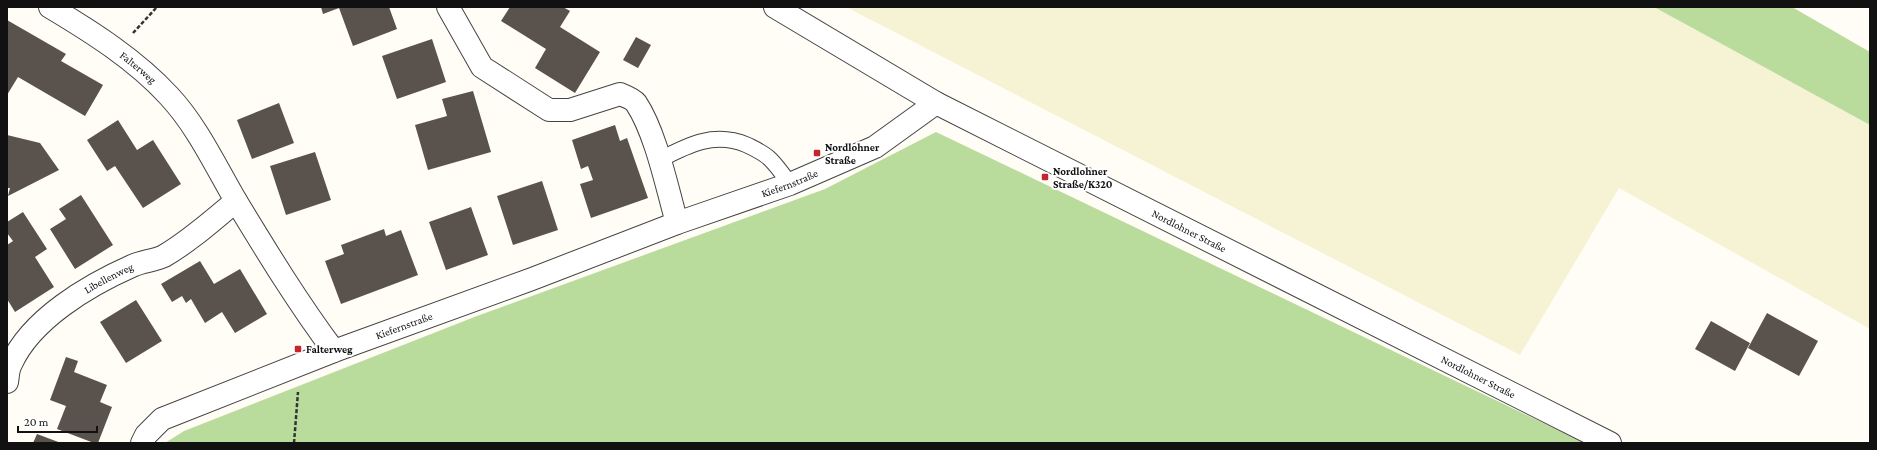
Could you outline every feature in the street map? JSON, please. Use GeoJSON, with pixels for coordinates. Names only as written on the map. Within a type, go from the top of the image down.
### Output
{"type":"FeatureCollection","features":[{"type":"Feature","properties":{"kind":"street","name":"Falterweg"},"geometry":{"type":"LineString","coordinates":[[50,7],[116,51],[169,96],[190,122],[236,201],[311,320],[334,351]]}},
{"type":"Feature","properties":{"kind":"street"},"geometry":{"type":"LineString","coordinates":[[448,7],[482,67],[549,110],[570,110],[620,94],[636,102],[659,160],[677,224]]}},
{"type":"Feature","properties":{"kind":"street","name":"Nordlohner Straße"},"geometry":{"type":"LineString","coordinates":[[775,7],[936,103],[1610,443]]}},
{"type":"Feature","properties":{"kind":"street","name":"Kiefernstraße"},"geometry":{"type":"LineString","coordinates":[[142,443],[146,435],[162,419],[334,351],[532,279],[677,224],[790,184],[874,147],[936,103]]}},
{"type":"Feature","properties":{"kind":"street","name":"Libellenweg"},"geometry":{"type":"LineString","coordinates":[[7,382],[10,366],[17,352],[38,327],[56,310],[103,280],[133,265],[161,257],[181,245],[236,201]]}},
{"type":"Feature","properties":{"kind":"lane"},"geometry":{"type":"LineString","coordinates":[[659,160],[688,145],[718,138],[736,141],[756,149],[770,159],[790,184]]}},
{"type":"Feature","properties":{"kind":"path"},"geometry":{"type":"LineString","coordinates":[[116,51],[157,7]]}},
{"type":"Feature","properties":{"kind":"path"},"geometry":{"type":"LineString","coordinates":[[294,443],[298,395],[296,366]]}},
{"type":"Feature","properties":{"kind":"shaded area"},"geometry":{"type":"Polygon","coordinates":[[[846,7],[1654,7],[1870,125],[1870,329],[1619,188],[1520,355],[846,7]]]}},
{"type":"Feature","properties":{"kind":"green space"},"geometry":{"type":"Polygon","coordinates":[[[1654,7],[1792,7],[1870,52],[1870,125],[1654,7]]]}},
{"type":"Feature","properties":{"kind":"green space"},"geometry":{"type":"Polygon","coordinates":[[[936,132],[1585,443],[165,443],[184,431],[477,316],[825,189],[936,132]]]}},
{"type":"Feature","properties":{"kind":"building"},"geometry":{"type":"Polygon","coordinates":[[[321,7],[389,7],[397,29],[353,46],[339,8],[323,14],[321,7]]]}},
{"type":"Feature","properties":{"kind":"building"},"geometry":{"type":"Polygon","coordinates":[[[510,7],[563,7],[570,11],[560,27],[600,52],[575,93],[535,68],[546,49],[501,21],[510,7]]]}},
{"type":"Feature","properties":{"kind":"building"},"geometry":{"type":"Polygon","coordinates":[[[7,20],[66,54],[61,61],[103,85],[85,116],[18,77],[7,95],[7,20]]]}},
{"type":"Feature","properties":{"kind":"building"},"geometry":{"type":"Polygon","coordinates":[[[636,37],[651,45],[638,68],[623,60],[636,37]]]}},
{"type":"Feature","properties":{"kind":"building"},"geometry":{"type":"Polygon","coordinates":[[[432,39],[446,82],[397,99],[382,56],[432,39]]]}},
{"type":"Feature","properties":{"kind":"building"},"geometry":{"type":"Polygon","coordinates":[[[473,91],[491,152],[428,170],[415,125],[447,116],[442,99],[473,91]]]}},
{"type":"Feature","properties":{"kind":"building"},"geometry":{"type":"Polygon","coordinates":[[[279,103],[294,143],[252,159],[237,120],[279,103]]]}},
{"type":"Feature","properties":{"kind":"building"},"geometry":{"type":"Polygon","coordinates":[[[118,120],[137,150],[153,140],[181,184],[143,208],[115,166],[107,171],[87,140],[118,120]]]}},
{"type":"Feature","properties":{"kind":"building"},"geometry":{"type":"Polygon","coordinates":[[[615,125],[620,141],[627,138],[648,198],[591,218],[580,184],[593,180],[588,166],[581,169],[572,140],[615,125]]]}},
{"type":"Feature","properties":{"kind":"building"},"geometry":{"type":"Polygon","coordinates":[[[7,135],[40,143],[59,170],[8,196],[10,188],[7,188],[7,135]]]}},
{"type":"Feature","properties":{"kind":"building"},"geometry":{"type":"Polygon","coordinates":[[[315,152],[331,200],[286,215],[270,166],[315,152]]]}},
{"type":"Feature","properties":{"kind":"building"},"geometry":{"type":"Polygon","coordinates":[[[542,181],[558,230],[513,245],[497,196],[542,181]]]}},
{"type":"Feature","properties":{"kind":"building"},"geometry":{"type":"Polygon","coordinates":[[[81,195],[113,245],[75,269],[50,229],[66,219],[59,209],[81,195]]]}},
{"type":"Feature","properties":{"kind":"building"},"geometry":{"type":"Polygon","coordinates":[[[471,207],[488,255],[446,270],[429,222],[471,207]]]}},
{"type":"Feature","properties":{"kind":"building"},"geometry":{"type":"Polygon","coordinates":[[[23,212],[47,249],[35,257],[54,287],[15,312],[7,299],[7,245],[13,241],[7,233],[7,222],[23,212]]]}},
{"type":"Feature","properties":{"kind":"building"},"geometry":{"type":"Polygon","coordinates":[[[384,229],[386,236],[401,230],[418,275],[341,304],[325,261],[344,254],[341,245],[384,229]]]}},
{"type":"Feature","properties":{"kind":"building"},"geometry":{"type":"Polygon","coordinates":[[[200,261],[214,284],[240,269],[267,314],[235,333],[222,312],[205,323],[191,299],[186,303],[182,296],[172,302],[161,284],[200,261]]]}},
{"type":"Feature","properties":{"kind":"building"},"geometry":{"type":"Polygon","coordinates":[[[136,300],[162,341],[126,363],[100,322],[136,300]]]}},
{"type":"Feature","properties":{"kind":"building"},"geometry":{"type":"Polygon","coordinates":[[[1767,313],[1818,341],[1799,376],[1748,348],[1767,313]]]}},
{"type":"Feature","properties":{"kind":"building"},"geometry":{"type":"Polygon","coordinates":[[[1711,321],[1750,343],[1735,371],[1695,349],[1711,321]]]}},
{"type":"Feature","properties":{"kind":"building"},"geometry":{"type":"Polygon","coordinates":[[[66,357],[78,361],[74,372],[107,385],[100,402],[112,407],[98,443],[94,443],[57,429],[66,406],[50,400],[66,357]]]}},
{"type":"Feature","properties":{"kind":"building"},"geometry":{"type":"Polygon","coordinates":[[[37,434],[61,443],[33,443],[37,434]]]}},
{"type":"Feature","properties":{"kind":"place","name":"Nordlohner Straße"},"geometry":{"type":"Point","coordinates":[817,153]}},
{"type":"Feature","properties":{"kind":"place","name":"Nordlohner Straße/K320"},"geometry":{"type":"Point","coordinates":[1045,177]}},
{"type":"Feature","properties":{"kind":"place","name":"Falterweg"},"geometry":{"type":"Point","coordinates":[298,349]}}]}
